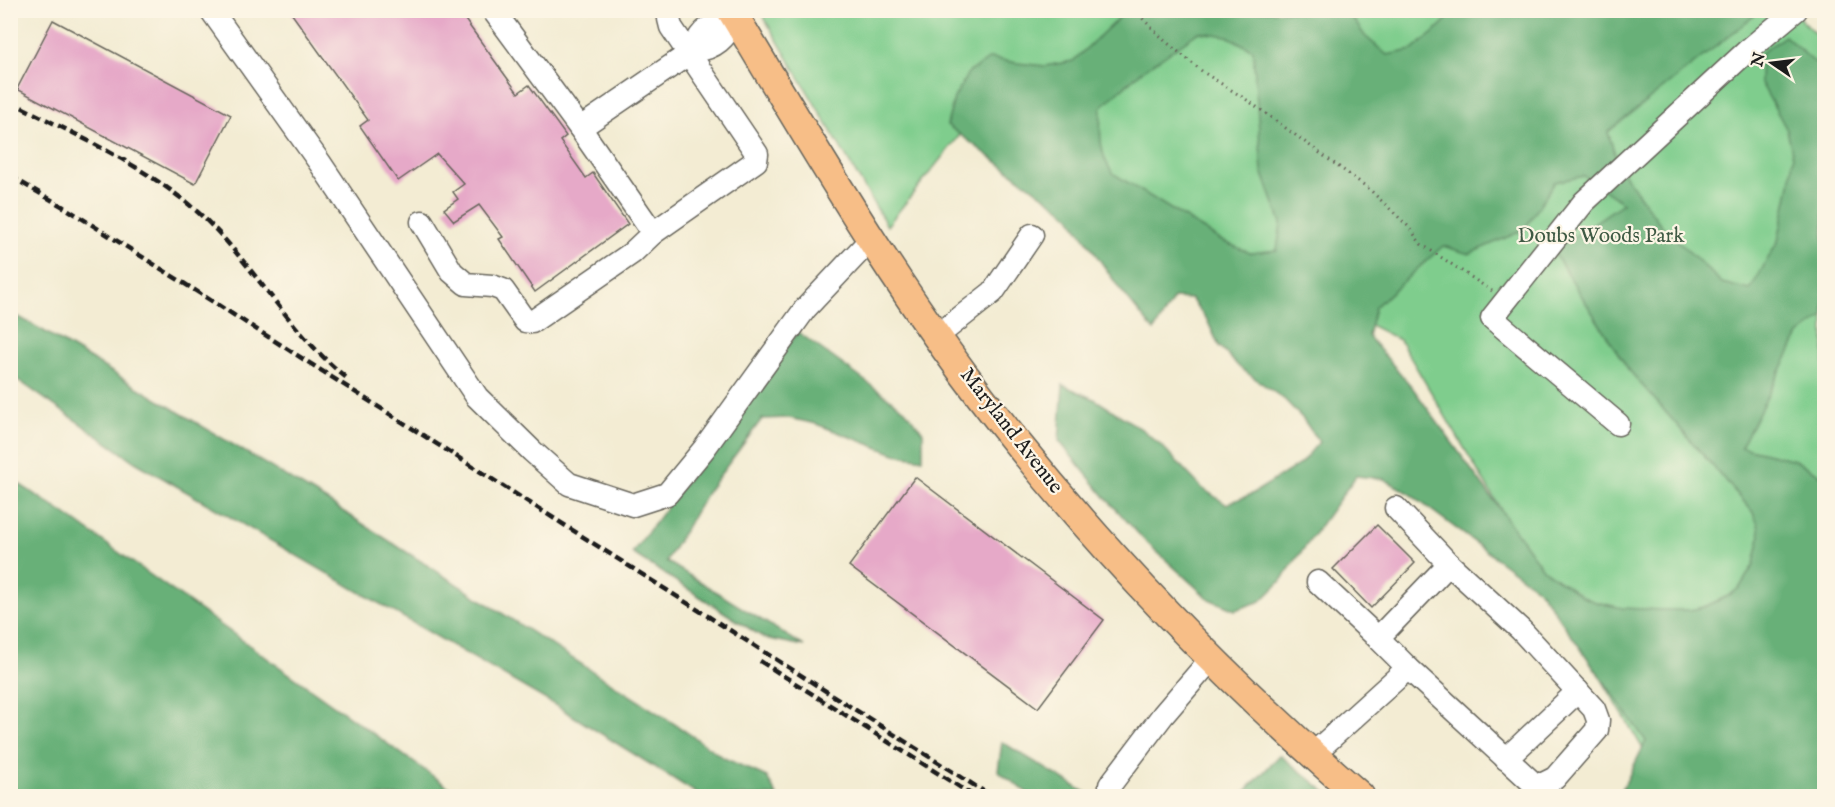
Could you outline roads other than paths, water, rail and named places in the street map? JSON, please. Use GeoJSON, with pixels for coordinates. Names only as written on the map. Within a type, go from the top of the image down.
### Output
{"type":"FeatureCollection","features":[{"type":"Feature","properties":{"kind":"main road","name":"Maryland Avenue"},"geometry":{"type":"LineString","coordinates":[[733,15],[871,239],[937,336],[1013,438],[1104,546],[1211,659],[1312,755],[1360,796]]}},
{"type":"Feature","properties":{"kind":"lane"},"geometry":{"type":"LineString","coordinates":[[211,10],[320,163],[477,397],[568,484],[633,506],[667,494],[704,448],[805,309],[871,239]]}},
{"type":"Feature","properties":{"kind":"lane"},"geometry":{"type":"LineString","coordinates":[[493,10],[653,232]]}},
{"type":"Feature","properties":{"kind":"lane"},"geometry":{"type":"LineString","coordinates":[[422,222],[452,272],[466,284],[492,286],[503,291],[525,321],[532,322],[632,253],[653,232],[756,161],[757,154],[691,52],[671,27],[669,19],[672,10]]}},
{"type":"Feature","properties":{"kind":"lane"},"geometry":{"type":"LineString","coordinates":[[1618,424],[1492,318],[1584,202],[1747,51],[1796,10]]}},
{"type":"Feature","properties":{"kind":"lane"},"geometry":{"type":"LineString","coordinates":[[580,128],[691,52],[705,50],[725,38],[733,15]]}},
{"type":"Feature","properties":{"kind":"lane"},"geometry":{"type":"LineString","coordinates":[[937,336],[993,292],[1032,235]]}},
{"type":"Feature","properties":{"kind":"lane"},"geometry":{"type":"LineString","coordinates":[[1318,582],[1534,784],[1543,784],[1555,778],[1597,730],[1598,720],[1594,709],[1521,630],[1449,564],[1396,508]]}},
{"type":"Feature","properties":{"kind":"lane"},"geometry":{"type":"LineString","coordinates":[[1378,638],[1449,564]]}},
{"type":"Feature","properties":{"kind":"lane"},"geometry":{"type":"LineString","coordinates":[[1110,785],[1163,715],[1211,659]]}},
{"type":"Feature","properties":{"kind":"lane"},"geometry":{"type":"LineString","coordinates":[[1312,755],[1408,668]]}},
{"type":"Feature","properties":{"kind":"lane"},"geometry":{"type":"LineString","coordinates":[[1506,759],[1578,691]]}},
{"type":"Feature","properties":{"kind":"railway"},"geometry":{"type":"LineString","coordinates":[[10,101],[110,152],[181,198],[221,236],[308,341],[348,379]]}},
{"type":"Feature","properties":{"kind":"railway"},"geometry":{"type":"LineString","coordinates":[[10,176],[67,209],[991,796]]}},
{"type":"Feature","properties":{"kind":"railway"},"geometry":{"type":"LineString","coordinates":[[760,661],[974,796]]}},
{"type":"Feature","properties":{"kind":"park label","name":"Doubs Woods Park"},"geometry":{"type":"Point","coordinates":[1601,236]}}]}
